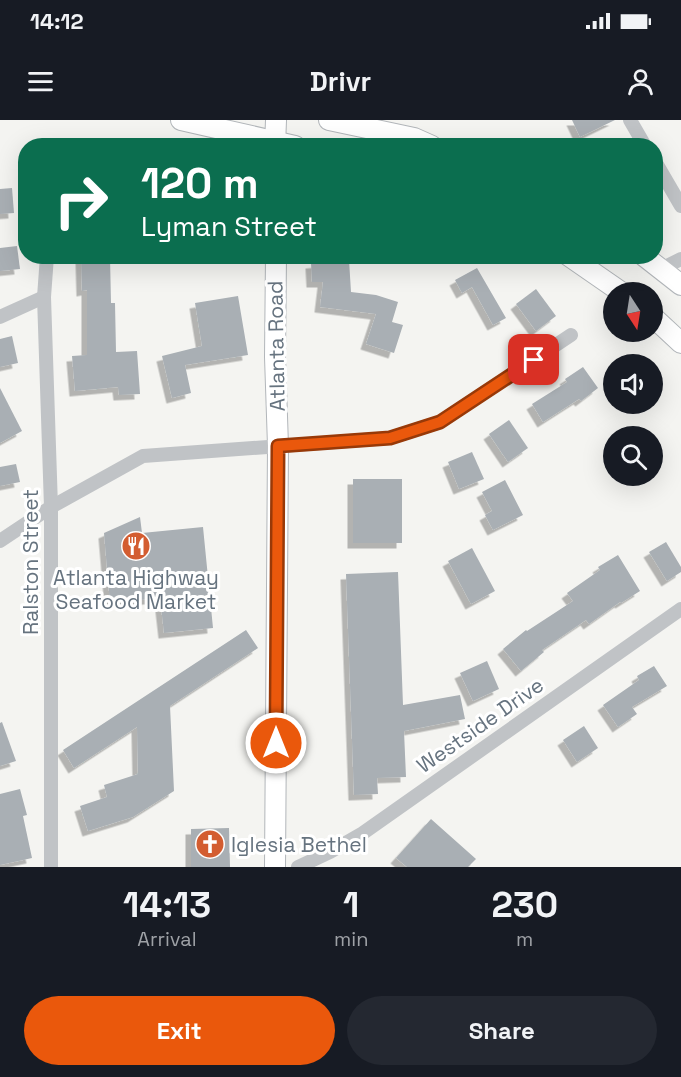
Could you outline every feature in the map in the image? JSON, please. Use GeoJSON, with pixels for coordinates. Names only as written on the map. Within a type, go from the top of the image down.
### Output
{"type":"FeatureCollection","features":[{"type":"Feature","properties":{"kind":"main road"},"geometry":{"type":"LineString","coordinates":[[275,138],[276,120]]}},
{"type":"Feature","properties":{"kind":"main road"},"geometry":{"type":"LineString","coordinates":[[329,120],[350,122],[414,138]]}},
{"type":"Feature","properties":{"kind":"main road"},"geometry":{"type":"LineString","coordinates":[[188,121],[255,138]]}},
{"type":"Feature","properties":{"kind":"main road"},"geometry":{"type":"LineString","coordinates":[[188,121],[221,138]]}},
{"type":"Feature","properties":{"kind":"main road","name":"Atlanta Road"},"geometry":{"type":"LineString","coordinates":[[275,867],[278,446],[275,357],[276,264]]}},
{"type":"Feature","properties":{"kind":"main road"},"geometry":{"type":"LineString","coordinates":[[581,264],[607,282]]}},
{"type":"Feature","properties":{"kind":"main road"},"geometry":{"type":"LineString","coordinates":[[654,264],[681,285]]}},
{"type":"Feature","properties":{"kind":"main road"},"geometry":{"type":"LineString","coordinates":[[663,326],[681,343]]}},
{"type":"Feature","properties":{"kind":"street"},"geometry":{"type":"LineString","coordinates":[[630,120],[640,138]]}},
{"type":"Feature","properties":{"kind":"street"},"geometry":{"type":"LineString","coordinates":[[663,175],[681,206]]}},
{"type":"Feature","properties":{"kind":"street"},"geometry":{"type":"LineString","coordinates":[[661,269],[681,259]]}},
{"type":"Feature","properties":{"kind":"street","name":"Ralston Street"},"geometry":{"type":"LineString","coordinates":[[46,264],[44,297],[51,507],[51,867]]}},
{"type":"Feature","properties":{"kind":"street"},"geometry":{"type":"LineString","coordinates":[[0,316],[44,297]]}},
{"type":"Feature","properties":{"kind":"street"},"geometry":{"type":"LineString","coordinates":[[0,541],[51,507],[143,456],[390,438],[440,422],[571,335]]}},
{"type":"Feature","properties":{"kind":"street","name":"Westside Drive"},"geometry":{"type":"LineString","coordinates":[[298,867],[363,833],[681,609]]}},
{"type":"Feature","properties":{"kind":"building"},"geometry":{"type":"Polygon","coordinates":[[[572,120],[615,120],[580,137],[572,120]]]}},
{"type":"Feature","properties":{"kind":"building"},"geometry":{"type":"Polygon","coordinates":[[[12,188],[14,213],[0,214],[0,189],[12,188]]]}},
{"type":"Feature","properties":{"kind":"building"},"geometry":{"type":"Polygon","coordinates":[[[17,246],[20,269],[0,271],[0,248],[17,246]]]}},
{"type":"Feature","properties":{"kind":"building"},"geometry":{"type":"Polygon","coordinates":[[[81,264],[110,264],[111,303],[115,303],[116,352],[137,351],[140,394],[119,395],[118,387],[75,391],[72,356],[87,355],[87,290],[82,291],[81,264]]]}},
{"type":"Feature","properties":{"kind":"building"},"geometry":{"type":"Polygon","coordinates":[[[311,264],[349,264],[351,292],[376,295],[398,302],[392,322],[403,325],[394,353],[366,344],[376,314],[320,307],[323,282],[312,282],[311,264]]]}},
{"type":"Feature","properties":{"kind":"building"},"geometry":{"type":"Polygon","coordinates":[[[477,268],[506,318],[493,325],[472,287],[462,293],[455,280],[477,268]]]}},
{"type":"Feature","properties":{"kind":"building"},"geometry":{"type":"Polygon","coordinates":[[[536,289],[556,316],[536,331],[516,304],[536,289]]]}},
{"type":"Feature","properties":{"kind":"building"},"geometry":{"type":"Polygon","coordinates":[[[238,296],[248,355],[185,365],[191,393],[172,398],[162,356],[202,346],[195,303],[238,296]]]}},
{"type":"Feature","properties":{"kind":"building"},"geometry":{"type":"Polygon","coordinates":[[[12,336],[18,363],[0,367],[0,339],[12,336]]]}},
{"type":"Feature","properties":{"kind":"building"},"geometry":{"type":"Polygon","coordinates":[[[583,367],[598,388],[581,401],[579,399],[543,422],[532,404],[567,382],[565,379],[583,367]]]}},
{"type":"Feature","properties":{"kind":"building"},"geometry":{"type":"Polygon","coordinates":[[[0,388],[22,431],[0,443],[0,388]]]}},
{"type":"Feature","properties":{"kind":"building"},"geometry":{"type":"Polygon","coordinates":[[[509,420],[528,448],[508,462],[489,434],[509,420]]]}},
{"type":"Feature","properties":{"kind":"building"},"geometry":{"type":"Polygon","coordinates":[[[472,452],[484,479],[459,489],[448,462],[472,452]]]}},
{"type":"Feature","properties":{"kind":"building"},"geometry":{"type":"Polygon","coordinates":[[[16,464],[20,482],[0,486],[0,467],[16,464]]]}},
{"type":"Feature","properties":{"kind":"building"},"geometry":{"type":"Polygon","coordinates":[[[353,479],[402,479],[402,543],[353,543],[353,479]]]}},
{"type":"Feature","properties":{"kind":"building"},"geometry":{"type":"Polygon","coordinates":[[[505,480],[523,515],[493,530],[485,515],[492,511],[482,492],[505,480]]]}},
{"type":"Feature","properties":{"kind":"building"},"geometry":{"type":"Polygon","coordinates":[[[140,517],[142,533],[203,527],[213,628],[164,633],[160,598],[110,603],[104,533],[140,517]]]}},
{"type":"Feature","properties":{"kind":"building"},"geometry":{"type":"Polygon","coordinates":[[[666,542],[681,567],[681,572],[667,581],[649,552],[666,542]]]}},
{"type":"Feature","properties":{"kind":"building"},"geometry":{"type":"Polygon","coordinates":[[[472,548],[495,591],[471,604],[448,561],[472,548]]]}},
{"type":"Feature","properties":{"kind":"building"},"geometry":{"type":"Polygon","coordinates":[[[618,555],[640,591],[589,624],[586,620],[542,650],[544,652],[521,671],[503,649],[526,630],[573,601],[567,593],[600,570],[598,567],[618,555]]]}},
{"type":"Feature","properties":{"kind":"building"},"geometry":{"type":"Polygon","coordinates":[[[398,572],[403,705],[460,695],[465,719],[404,731],[406,777],[377,778],[378,794],[354,795],[346,574],[398,572]]]}},
{"type":"Feature","properties":{"kind":"building"},"geometry":{"type":"Polygon","coordinates":[[[246,630],[258,648],[170,706],[174,791],[133,817],[88,831],[80,806],[107,797],[104,785],[138,774],[137,727],[74,768],[63,750],[246,630]]]}},
{"type":"Feature","properties":{"kind":"building"},"geometry":{"type":"Polygon","coordinates":[[[487,661],[499,689],[473,701],[460,673],[487,661]]]}},
{"type":"Feature","properties":{"kind":"building"},"geometry":{"type":"Polygon","coordinates":[[[654,666],[667,686],[632,707],[637,714],[618,727],[603,705],[639,680],[637,676],[654,666]]]}},
{"type":"Feature","properties":{"kind":"building"},"geometry":{"type":"Polygon","coordinates":[[[2,722],[16,761],[0,766],[0,723],[2,722]]]}},
{"type":"Feature","properties":{"kind":"building"},"geometry":{"type":"Polygon","coordinates":[[[584,726],[598,748],[577,762],[563,740],[584,726]]]}},
{"type":"Feature","properties":{"kind":"building"},"geometry":{"type":"Polygon","coordinates":[[[20,789],[27,815],[23,816],[32,858],[0,865],[0,794],[20,789]]]}},
{"type":"Feature","properties":{"kind":"building"},"geometry":{"type":"Polygon","coordinates":[[[431,819],[476,859],[468,867],[407,867],[396,858],[431,819]]]}},
{"type":"Feature","properties":{"kind":"building","name":"Iglesia Bethel"},"geometry":{"type":"Polygon","coordinates":[[[229,828],[230,867],[191,867],[191,829],[229,828]]]}},
{"type":"Feature","properties":{"kind":"place","name":"Atlanta Highway Seafood Market"},"geometry":{"type":"Point","coordinates":[136,546]}},
{"type":"Feature","properties":{"kind":"place","name":"Iglesia Bethel"},"geometry":{"type":"Point","coordinates":[210,844]}},
{"type":"Feature","properties":{"kind":"route"},"geometry":{"type":"LineString","coordinates":[[276,743],[278,446],[390,438],[440,422],[534,360]]}}]}
